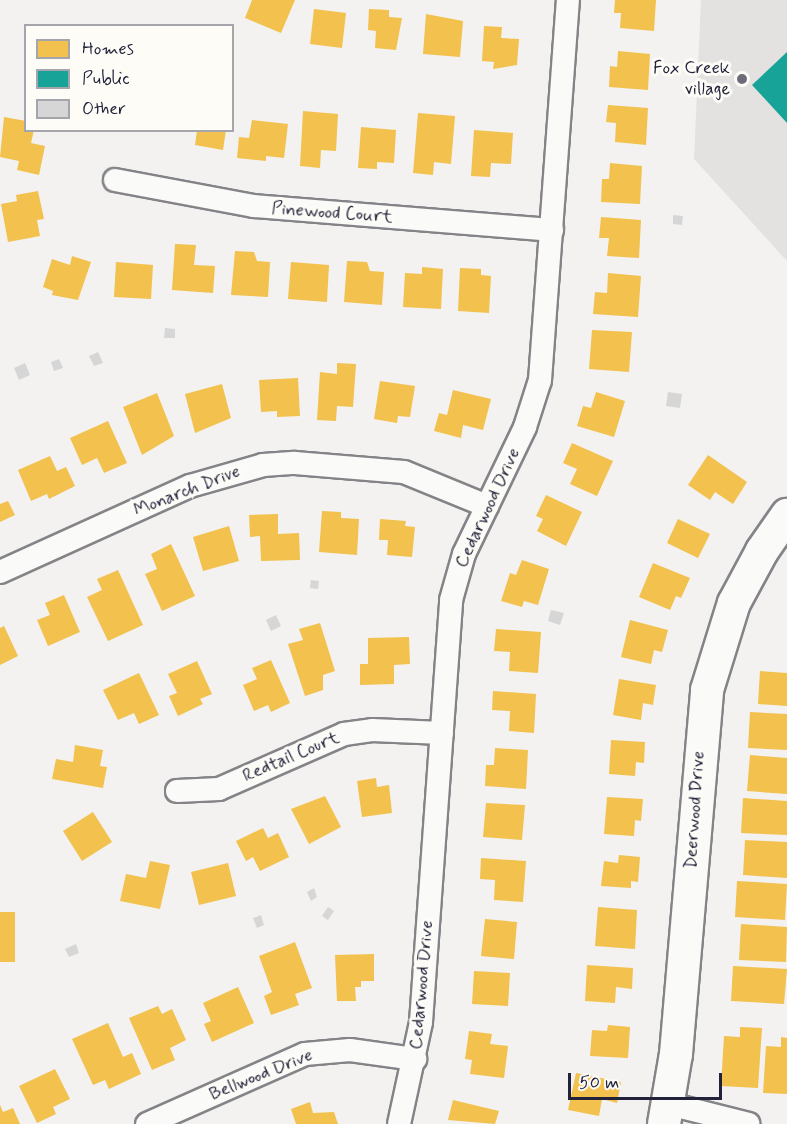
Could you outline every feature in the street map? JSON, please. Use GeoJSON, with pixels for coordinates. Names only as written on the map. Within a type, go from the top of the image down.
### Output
{"type":"FeatureCollection","features":[{"type":"Feature","properties":{"kind":"street","name":"Cedarwood Drive"},"geometry":{"type":"LineString","coordinates":[[399,1124],[415,1059],[421,1022],[453,587],[487,506],[530,415],[539,386],[568,0]]}},
{"type":"Feature","properties":{"kind":"street","name":"Pinewood Court"},"geometry":{"type":"LineString","coordinates":[[115,180],[254,206],[552,230]]}},
{"type":"Feature","properties":{"kind":"street","name":"Monarch Drive"},"geometry":{"type":"LineString","coordinates":[[0,572],[190,486],[263,465],[295,463],[404,472],[487,506]]}},
{"type":"Feature","properties":{"kind":"street","name":"Deerwood Drive"},"geometry":{"type":"LineString","coordinates":[[667,1114],[707,690],[734,603],[762,551],[787,515]]}},
{"type":"Feature","properties":{"kind":"street","name":"Redtail Court"},"geometry":{"type":"LineString","coordinates":[[177,791],[219,789],[344,734],[372,730],[442,733]]}},
{"type":"Feature","properties":{"kind":"street","name":"Bellwood Drive"},"geometry":{"type":"LineString","coordinates":[[147,1124],[305,1054],[350,1050],[415,1059]]}},
{"type":"Feature","properties":{"kind":"street"},"geometry":{"type":"LineString","coordinates":[[667,1114],[749,1124]]}},
{"type":"Feature","properties":{"kind":"shaded area","name":"Fox Creek village"},"geometry":{"type":"Polygon","coordinates":[[[701,0],[787,0],[787,261],[694,159],[701,0]]]}},
{"type":"Feature","properties":{"kind":"building: Homes"},"geometry":{"type":"Polygon","coordinates":[[[252,0],[295,0],[281,33],[245,18],[252,0]]]}},
{"type":"Feature","properties":{"kind":"building: Homes"},"geometry":{"type":"Polygon","coordinates":[[[615,0],[656,0],[654,31],[620,28],[621,13],[614,13],[615,0]]]}},
{"type":"Feature","properties":{"kind":"building: Homes"},"geometry":{"type":"Polygon","coordinates":[[[314,9],[346,13],[342,48],[310,44],[314,9]]]}},
{"type":"Feature","properties":{"kind":"building: Homes"},"geometry":{"type":"Polygon","coordinates":[[[369,9],[389,10],[389,17],[402,18],[396,50],[375,48],[376,31],[368,30],[369,9]]]}},
{"type":"Feature","properties":{"kind":"building: Homes"},"geometry":{"type":"Polygon","coordinates":[[[426,14],[463,21],[460,57],[423,54],[426,14]]]}},
{"type":"Feature","properties":{"kind":"building: Homes"},"geometry":{"type":"Polygon","coordinates":[[[484,26],[502,27],[501,38],[519,39],[517,65],[493,69],[494,62],[482,61],[484,26]]]}},
{"type":"Feature","properties":{"kind":"building: Homes"},"geometry":{"type":"Polygon","coordinates":[[[618,51],[650,54],[648,90],[609,87],[610,66],[617,67],[618,51]]]}},
{"type":"Feature","properties":{"kind":"building: Homes"},"geometry":{"type":"Polygon","coordinates":[[[608,105],[648,108],[646,145],[615,142],[616,123],[606,122],[608,105]]]}},
{"type":"Feature","properties":{"kind":"building: Homes"},"geometry":{"type":"Polygon","coordinates":[[[303,111],[338,114],[336,151],[321,150],[320,168],[300,166],[303,111]]]}},
{"type":"Feature","properties":{"kind":"building: Homes"},"geometry":{"type":"Polygon","coordinates":[[[418,113],[455,116],[451,164],[434,162],[433,175],[413,173],[418,113]]]}},
{"type":"Feature","properties":{"kind":"building: Homes"},"geometry":{"type":"Polygon","coordinates":[[[4,117],[24,121],[24,132],[34,132],[31,143],[45,146],[39,175],[17,170],[19,161],[0,157],[4,117]]]}},
{"type":"Feature","properties":{"kind":"building: Homes"},"geometry":{"type":"Polygon","coordinates":[[[252,120],[288,124],[284,158],[266,156],[266,161],[237,158],[239,137],[249,138],[252,120]]]}},
{"type":"Feature","properties":{"kind":"building: Homes"},"geometry":{"type":"Polygon","coordinates":[[[361,127],[396,130],[394,163],[377,162],[377,169],[358,168],[361,127]]]}},
{"type":"Feature","properties":{"kind":"building: Homes"},"geometry":{"type":"Polygon","coordinates":[[[474,130],[513,133],[511,164],[491,163],[490,177],[471,176],[474,130]]]}},
{"type":"Feature","properties":{"kind":"building: Homes"},"geometry":{"type":"Polygon","coordinates":[[[197,132],[226,132],[223,150],[195,145],[197,132]]]}},
{"type":"Feature","properties":{"kind":"building: Homes"},"geometry":{"type":"Polygon","coordinates":[[[610,163],[642,166],[640,204],[601,202],[602,179],[609,179],[610,163]]]}},
{"type":"Feature","properties":{"kind":"building: Homes"},"geometry":{"type":"Polygon","coordinates":[[[38,191],[44,219],[37,220],[40,236],[8,242],[1,204],[17,201],[16,195],[38,191]]]}},
{"type":"Feature","properties":{"kind":"building: Homes"},"geometry":{"type":"Polygon","coordinates":[[[601,217],[641,220],[639,258],[607,256],[609,238],[599,238],[601,217]]]}},
{"type":"Feature","properties":{"kind":"building: Homes"},"geometry":{"type":"Polygon","coordinates":[[[175,244],[196,245],[194,265],[215,266],[213,293],[172,290],[175,244]]]}},
{"type":"Feature","properties":{"kind":"building: Homes"},"geometry":{"type":"Polygon","coordinates":[[[235,251],[254,252],[257,261],[270,262],[268,297],[231,295],[235,251]]]}},
{"type":"Feature","properties":{"kind":"building: Homes"},"geometry":{"type":"Polygon","coordinates":[[[72,256],[91,262],[78,300],[52,295],[53,291],[43,287],[52,259],[70,265],[72,256]]]}},
{"type":"Feature","properties":{"kind":"building: Homes"},"geometry":{"type":"Polygon","coordinates":[[[347,261],[367,262],[370,271],[384,272],[382,305],[344,302],[347,261]]]}},
{"type":"Feature","properties":{"kind":"building: Homes"},"geometry":{"type":"Polygon","coordinates":[[[116,262],[153,265],[151,299],[114,297],[116,262]]]}},
{"type":"Feature","properties":{"kind":"building: Homes"},"geometry":{"type":"Polygon","coordinates":[[[291,262],[329,265],[327,302],[288,299],[291,262]]]}},
{"type":"Feature","properties":{"kind":"building: Homes"},"geometry":{"type":"Polygon","coordinates":[[[422,267],[443,269],[441,309],[403,307],[405,273],[422,274],[422,267]]]}},
{"type":"Feature","properties":{"kind":"building: Homes"},"geometry":{"type":"Polygon","coordinates":[[[460,268],[481,269],[481,275],[491,276],[489,313],[458,311],[460,268]]]}},
{"type":"Feature","properties":{"kind":"building: Homes"},"geometry":{"type":"Polygon","coordinates":[[[608,273],[641,276],[638,317],[593,314],[595,292],[607,293],[608,273]]]}},
{"type":"Feature","properties":{"kind":"building: Homes"},"geometry":{"type":"Polygon","coordinates":[[[592,330],[632,332],[629,372],[589,369],[592,330]]]}},
{"type":"Feature","properties":{"kind":"building: Homes"},"geometry":{"type":"Polygon","coordinates":[[[337,363],[356,364],[353,407],[337,406],[336,421],[317,420],[320,372],[337,374],[337,363]]]}},
{"type":"Feature","properties":{"kind":"building: Homes"},"geometry":{"type":"Polygon","coordinates":[[[298,378],[300,416],[277,417],[277,411],[261,412],[259,380],[298,378]]]}},
{"type":"Feature","properties":{"kind":"building: Homes"},"geometry":{"type":"Polygon","coordinates":[[[380,381],[415,386],[410,417],[398,416],[397,423],[374,419],[380,381]]]}},
{"type":"Feature","properties":{"kind":"building: Homes"},"geometry":{"type":"Polygon","coordinates":[[[222,384],[231,418],[195,433],[185,394],[222,384]]]}},
{"type":"Feature","properties":{"kind":"building: Homes"},"geometry":{"type":"Polygon","coordinates":[[[453,390],[491,399],[483,430],[463,425],[461,438],[434,431],[439,413],[447,415],[453,390]]]}},
{"type":"Feature","properties":{"kind":"building: Homes"},"geometry":{"type":"Polygon","coordinates":[[[596,392],[625,401],[614,437],[577,426],[583,406],[591,408],[596,392]]]}},
{"type":"Feature","properties":{"kind":"building: Homes"},"geometry":{"type":"Polygon","coordinates":[[[157,393],[174,436],[142,455],[123,407],[157,393]]]}},
{"type":"Feature","properties":{"kind":"building: Homes"},"geometry":{"type":"Polygon","coordinates":[[[108,421],[127,463],[104,473],[97,458],[82,465],[70,438],[108,421]]]}},
{"type":"Feature","properties":{"kind":"building: Homes"},"geometry":{"type":"Polygon","coordinates":[[[572,443],[613,461],[597,496],[570,484],[577,469],[563,463],[572,443]]]}},
{"type":"Feature","properties":{"kind":"building: Homes"},"geometry":{"type":"Polygon","coordinates":[[[708,455],[747,482],[733,504],[715,492],[710,500],[688,485],[708,455]]]}},
{"type":"Feature","properties":{"kind":"building: Homes"},"geometry":{"type":"Polygon","coordinates":[[[50,456],[57,471],[66,467],[75,486],[49,499],[47,494],[31,501],[18,470],[50,456]]]}},
{"type":"Feature","properties":{"kind":"building: Homes"},"geometry":{"type":"Polygon","coordinates":[[[546,495],[582,512],[566,546],[537,531],[543,519],[536,516],[546,495]]]}},
{"type":"Feature","properties":{"kind":"building: Homes"},"geometry":{"type":"Polygon","coordinates":[[[8,501],[15,515],[0,522],[0,504],[8,501]]]}},
{"type":"Feature","properties":{"kind":"building: Homes"},"geometry":{"type":"Polygon","coordinates":[[[322,511],[341,512],[341,518],[359,519],[357,555],[319,552],[322,511]]]}},
{"type":"Feature","properties":{"kind":"building: Homes"},"geometry":{"type":"Polygon","coordinates":[[[278,514],[278,534],[299,533],[300,560],[261,561],[260,536],[250,537],[249,515],[278,514]]]}},
{"type":"Feature","properties":{"kind":"building: Homes"},"geometry":{"type":"Polygon","coordinates":[[[380,519],[406,521],[405,526],[415,527],[412,557],[387,555],[388,540],[379,540],[380,519]]]}},
{"type":"Feature","properties":{"kind":"building: Homes"},"geometry":{"type":"Polygon","coordinates":[[[678,519],[710,534],[698,558],[667,543],[678,519]]]}},
{"type":"Feature","properties":{"kind":"building: Homes"},"geometry":{"type":"Polygon","coordinates":[[[229,526],[239,561],[203,571],[193,537],[229,526]]]}},
{"type":"Feature","properties":{"kind":"building: Homes"},"geometry":{"type":"Polygon","coordinates":[[[171,544],[195,596],[162,611],[145,574],[157,569],[151,554],[171,544]]]}},
{"type":"Feature","properties":{"kind":"building: Homes"},"geometry":{"type":"Polygon","coordinates":[[[522,560],[549,569],[538,605],[524,601],[522,607],[501,601],[510,573],[516,575],[522,560]]]}},
{"type":"Feature","properties":{"kind":"building: Homes"},"geometry":{"type":"Polygon","coordinates":[[[653,563],[690,578],[681,598],[676,596],[670,610],[639,597],[653,563]]]}},
{"type":"Feature","properties":{"kind":"building: Homes"},"geometry":{"type":"Polygon","coordinates":[[[118,570],[143,625],[108,641],[87,597],[102,590],[97,579],[118,570]]]}},
{"type":"Feature","properties":{"kind":"building: Homes"},"geometry":{"type":"Polygon","coordinates":[[[64,595],[80,632],[48,646],[37,620],[50,615],[45,603],[64,595]]]}},
{"type":"Feature","properties":{"kind":"building: Homes"},"geometry":{"type":"Polygon","coordinates":[[[630,620],[668,630],[662,652],[654,650],[651,664],[621,657],[630,620]]]}},
{"type":"Feature","properties":{"kind":"building: Homes"},"geometry":{"type":"Polygon","coordinates":[[[320,623],[335,671],[323,675],[323,690],[305,696],[288,644],[303,640],[299,629],[320,623]]]}},
{"type":"Feature","properties":{"kind":"building: Homes"},"geometry":{"type":"Polygon","coordinates":[[[4,626],[18,656],[0,665],[0,628],[4,626]]]}},
{"type":"Feature","properties":{"kind":"building: Homes"},"geometry":{"type":"Polygon","coordinates":[[[496,629],[541,632],[538,673],[509,671],[510,652],[494,651],[496,629]]]}},
{"type":"Feature","properties":{"kind":"building: Homes"},"geometry":{"type":"Polygon","coordinates":[[[409,637],[410,664],[394,665],[394,684],[360,685],[360,664],[368,664],[368,638],[409,637]]]}},
{"type":"Feature","properties":{"kind":"building: Homes"},"geometry":{"type":"Polygon","coordinates":[[[271,660],[290,703],[271,712],[268,705],[254,711],[243,685],[257,679],[252,668],[271,660]]]}},
{"type":"Feature","properties":{"kind":"building: Homes"},"geometry":{"type":"Polygon","coordinates":[[[197,661],[212,694],[200,699],[203,704],[178,716],[169,696],[177,693],[168,674],[197,661]]]}},
{"type":"Feature","properties":{"kind":"building: Homes"},"geometry":{"type":"Polygon","coordinates":[[[760,671],[787,673],[787,706],[758,704],[760,671]]]}},
{"type":"Feature","properties":{"kind":"building: Homes"},"geometry":{"type":"Polygon","coordinates":[[[139,673],[159,715],[139,724],[134,713],[118,720],[103,690],[139,673]]]}},
{"type":"Feature","properties":{"kind":"building: Homes"},"geometry":{"type":"Polygon","coordinates":[[[619,679],[656,685],[653,705],[643,703],[641,720],[613,715],[619,679]]]}},
{"type":"Feature","properties":{"kind":"building: Homes"},"geometry":{"type":"Polygon","coordinates":[[[493,691],[536,694],[534,733],[509,731],[510,711],[492,710],[493,691]]]}},
{"type":"Feature","properties":{"kind":"building: Homes"},"geometry":{"type":"Polygon","coordinates":[[[750,712],[787,714],[787,750],[748,748],[750,712]]]}},
{"type":"Feature","properties":{"kind":"building: Homes"},"geometry":{"type":"Polygon","coordinates":[[[611,740],[645,742],[644,763],[636,762],[635,776],[609,774],[611,740]]]}},
{"type":"Feature","properties":{"kind":"building: Homes"},"geometry":{"type":"Polygon","coordinates":[[[75,745],[103,750],[100,766],[107,767],[103,788],[52,779],[56,759],[73,762],[75,745]]]}},
{"type":"Feature","properties":{"kind":"building: Homes"},"geometry":{"type":"Polygon","coordinates":[[[495,748],[528,750],[526,789],[485,786],[486,765],[494,765],[495,748]]]}},
{"type":"Feature","properties":{"kind":"building: Homes"},"geometry":{"type":"Polygon","coordinates":[[[750,755],[787,758],[787,794],[747,791],[750,755]]]}},
{"type":"Feature","properties":{"kind":"building: Homes"},"geometry":{"type":"Polygon","coordinates":[[[376,778],[377,787],[389,785],[392,813],[362,817],[357,781],[376,778]]]}},
{"type":"Feature","properties":{"kind":"building: Homes"},"geometry":{"type":"Polygon","coordinates":[[[325,796],[341,827],[309,844],[291,809],[325,796]]]}},
{"type":"Feature","properties":{"kind":"building: Homes"},"geometry":{"type":"Polygon","coordinates":[[[607,797],[643,799],[641,821],[635,820],[634,836],[604,834],[607,797]]]}},
{"type":"Feature","properties":{"kind":"building: Homes"},"geometry":{"type":"Polygon","coordinates":[[[743,798],[787,801],[787,835],[741,833],[743,798]]]}},
{"type":"Feature","properties":{"kind":"building: Homes"},"geometry":{"type":"Polygon","coordinates":[[[486,803],[525,805],[522,840],[483,837],[486,803]]]}},
{"type":"Feature","properties":{"kind":"building: Homes"},"geometry":{"type":"Polygon","coordinates":[[[93,812],[112,842],[82,861],[63,831],[93,812]]]}},
{"type":"Feature","properties":{"kind":"building: Homes"},"geometry":{"type":"Polygon","coordinates":[[[263,828],[268,838],[278,833],[289,857],[260,871],[253,857],[246,861],[236,841],[263,828]]]}},
{"type":"Feature","properties":{"kind":"building: Homes"},"geometry":{"type":"Polygon","coordinates":[[[745,840],[787,842],[787,878],[743,875],[745,840]]]}},
{"type":"Feature","properties":{"kind":"building: Homes"},"geometry":{"type":"Polygon","coordinates":[[[619,855],[640,857],[638,882],[631,881],[631,888],[601,886],[604,861],[618,863],[619,855]]]}},
{"type":"Feature","properties":{"kind":"building: Homes"},"geometry":{"type":"Polygon","coordinates":[[[481,858],[526,861],[523,902],[494,900],[495,880],[480,879],[481,858]]]}},
{"type":"Feature","properties":{"kind":"building: Homes"},"geometry":{"type":"Polygon","coordinates":[[[150,861],[170,865],[160,909],[120,901],[126,874],[146,878],[150,861]]]}},
{"type":"Feature","properties":{"kind":"building: Homes"},"geometry":{"type":"Polygon","coordinates":[[[228,863],[236,896],[199,905],[191,872],[228,863]]]}},
{"type":"Feature","properties":{"kind":"building: Homes"},"geometry":{"type":"Polygon","coordinates":[[[737,881],[787,884],[785,920],[735,917],[737,881]]]}},
{"type":"Feature","properties":{"kind":"building: Homes"},"geometry":{"type":"Polygon","coordinates":[[[598,907],[637,910],[635,949],[595,946],[598,907]]]}},
{"type":"Feature","properties":{"kind":"building: Homes"},"geometry":{"type":"Polygon","coordinates":[[[0,912],[15,912],[15,962],[0,962],[0,912]]]}},
{"type":"Feature","properties":{"kind":"building: Homes"},"geometry":{"type":"Polygon","coordinates":[[[485,919],[517,922],[514,959],[481,956],[485,919]]]}},
{"type":"Feature","properties":{"kind":"building: Homes"},"geometry":{"type":"Polygon","coordinates":[[[741,924],[787,927],[786,962],[739,960],[741,924]]]}},
{"type":"Feature","properties":{"kind":"building: Homes"},"geometry":{"type":"Polygon","coordinates":[[[295,942],[312,988],[295,994],[299,1005],[271,1015],[264,996],[272,992],[259,956],[295,942]]]}},
{"type":"Feature","properties":{"kind":"building: Homes"},"geometry":{"type":"Polygon","coordinates":[[[374,954],[374,981],[361,981],[361,987],[355,987],[356,1001],[337,1001],[335,955],[374,954]]]}},
{"type":"Feature","properties":{"kind":"building: Homes"},"geometry":{"type":"Polygon","coordinates":[[[587,965],[633,968],[632,989],[616,987],[615,1003],[585,1001],[587,965]]]}},
{"type":"Feature","properties":{"kind":"building: Homes"},"geometry":{"type":"Polygon","coordinates":[[[733,966],[787,969],[784,1004],[731,1001],[733,966]]]}},
{"type":"Feature","properties":{"kind":"building: Homes"},"geometry":{"type":"Polygon","coordinates":[[[474,971],[510,973],[508,1006],[472,1004],[474,971]]]}},
{"type":"Feature","properties":{"kind":"building: Homes"},"geometry":{"type":"Polygon","coordinates":[[[238,987],[254,1023],[212,1042],[204,1024],[211,1021],[203,1003],[238,987]]]}},
{"type":"Feature","properties":{"kind":"building: Homes"},"geometry":{"type":"Polygon","coordinates":[[[158,1006],[162,1014],[172,1009],[186,1040],[170,1048],[175,1060],[152,1070],[129,1018],[158,1006]]]}},
{"type":"Feature","properties":{"kind":"building: Homes"},"geometry":{"type":"Polygon","coordinates":[[[108,1023],[123,1057],[132,1053],[141,1074],[109,1089],[105,1080],[93,1085],[72,1039],[108,1023]]]}},
{"type":"Feature","properties":{"kind":"building: Homes"},"geometry":{"type":"Polygon","coordinates":[[[608,1025],[630,1027],[628,1058],[590,1056],[592,1030],[607,1031],[608,1025]]]}},
{"type":"Feature","properties":{"kind":"building: Homes"},"geometry":{"type":"Polygon","coordinates":[[[740,1027],[762,1028],[758,1088],[721,1086],[724,1036],[740,1037],[740,1027]]]}},
{"type":"Feature","properties":{"kind":"building: Homes"},"geometry":{"type":"Polygon","coordinates":[[[469,1031],[492,1034],[490,1044],[508,1046],[504,1078],[470,1074],[472,1060],[465,1059],[469,1031]]]}},
{"type":"Feature","properties":{"kind":"building: Homes"},"geometry":{"type":"Polygon","coordinates":[[[781,1037],[787,1038],[787,1094],[763,1093],[766,1046],[781,1047],[781,1037]]]}},
{"type":"Feature","properties":{"kind":"building: Homes"},"geometry":{"type":"Polygon","coordinates":[[[55,1069],[70,1099],[53,1107],[56,1114],[37,1123],[19,1086],[55,1069]]]}},
{"type":"Feature","properties":{"kind":"building: Homes"},"geometry":{"type":"Polygon","coordinates":[[[576,1073],[621,1082],[617,1103],[602,1099],[599,1116],[568,1110],[576,1073]]]}},
{"type":"Feature","properties":{"kind":"building: Homes"},"geometry":{"type":"Polygon","coordinates":[[[453,1100],[499,1111],[495,1124],[448,1120],[453,1100]]]}},
{"type":"Feature","properties":{"kind":"building: Homes"},"geometry":{"type":"Polygon","coordinates":[[[310,1102],[313,1113],[334,1112],[338,1124],[296,1124],[291,1109],[310,1102]]]}},
{"type":"Feature","properties":{"kind":"building: Homes"},"geometry":{"type":"Polygon","coordinates":[[[0,1105],[3,1112],[13,1108],[20,1124],[0,1124],[0,1105]]]}},
{"type":"Feature","properties":{"kind":"building: Public"},"geometry":{"type":"Polygon","coordinates":[[[787,52],[787,123],[752,85],[787,52]]]}},
{"type":"Feature","properties":{"kind":"building: Other"},"geometry":{"type":"Polygon","coordinates":[[[673,215],[683,216],[682,225],[673,224],[673,215]]]}},
{"type":"Feature","properties":{"kind":"building: Other"},"geometry":{"type":"Polygon","coordinates":[[[165,328],[175,329],[175,338],[164,338],[165,328]]]}},
{"type":"Feature","properties":{"kind":"building: Other"},"geometry":{"type":"Polygon","coordinates":[[[98,352],[103,363],[94,366],[89,356],[98,352]]]}},
{"type":"Feature","properties":{"kind":"building: Other"},"geometry":{"type":"Polygon","coordinates":[[[59,359],[63,368],[54,371],[51,362],[59,359]]]}},
{"type":"Feature","properties":{"kind":"building: Other"},"geometry":{"type":"Polygon","coordinates":[[[25,363],[30,375],[19,380],[14,368],[25,363]]]}},
{"type":"Feature","properties":{"kind":"building: Other"},"geometry":{"type":"Polygon","coordinates":[[[668,392],[682,394],[680,408],[666,406],[668,392]]]}},
{"type":"Feature","properties":{"kind":"building: Other"},"geometry":{"type":"Polygon","coordinates":[[[311,580],[319,581],[318,589],[310,588],[311,580]]]}},
{"type":"Feature","properties":{"kind":"building: Other"},"geometry":{"type":"Polygon","coordinates":[[[551,610],[564,613],[560,625],[548,621],[551,610]]]}},
{"type":"Feature","properties":{"kind":"building: Other"},"geometry":{"type":"Polygon","coordinates":[[[276,615],[281,626],[271,631],[266,620],[276,615]]]}},
{"type":"Feature","properties":{"kind":"building: Other"},"geometry":{"type":"Polygon","coordinates":[[[314,888],[317,897],[311,901],[307,892],[314,888]]]}},
{"type":"Feature","properties":{"kind":"building: Other"},"geometry":{"type":"Polygon","coordinates":[[[328,907],[334,911],[328,920],[322,916],[328,907]]]}},
{"type":"Feature","properties":{"kind":"building: Other"},"geometry":{"type":"Polygon","coordinates":[[[261,915],[264,925],[257,928],[253,918],[261,915]]]}},
{"type":"Feature","properties":{"kind":"building: Other"},"geometry":{"type":"Polygon","coordinates":[[[76,944],[79,953],[69,957],[65,949],[76,944]]]}},
{"type":"Feature","properties":{"kind":"place","name":"Fox Creek village"},"geometry":{"type":"Point","coordinates":[742,79]}}]}
